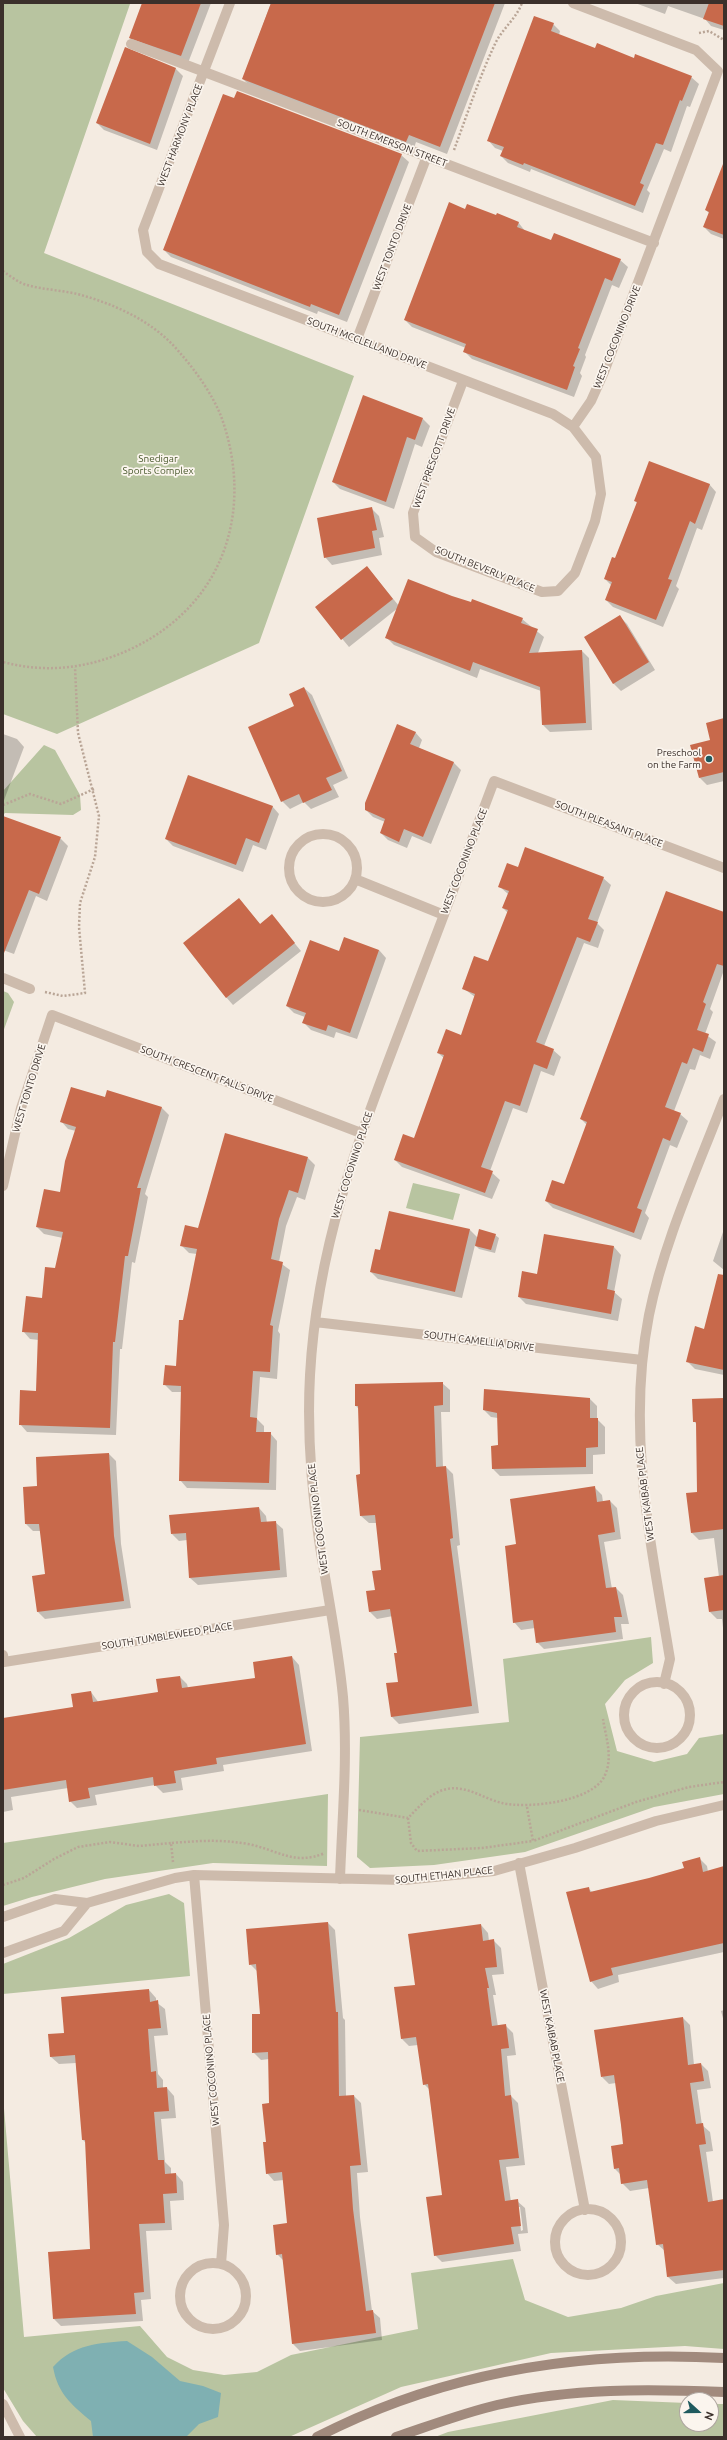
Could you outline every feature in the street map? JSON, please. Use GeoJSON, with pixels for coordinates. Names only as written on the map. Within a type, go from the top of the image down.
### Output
{"type":"FeatureCollection","features":[{"type":"Feature","properties":{"kind":"street","name":"WEST HARMONY PLACE"},"geometry":{"type":"LineString","coordinates":[[159,264],[147,252],[143,230],[230,3]]}},
{"type":"Feature","properties":{"kind":"street","name":"WEST COCONINO DRIVE"},"geometry":{"type":"LineString","coordinates":[[573,3],[696,50],[718,71],[604,372],[591,401],[573,427]]}},
{"type":"Feature","properties":{"kind":"street","name":"SOUTH EMERSON STREET"},"geometry":{"type":"LineString","coordinates":[[131,44],[654,243]]}},
{"type":"Feature","properties":{"kind":"street","name":"WEST TONTO DRIVE"},"geometry":{"type":"LineString","coordinates":[[357,339],[427,156]]}},
{"type":"Feature","properties":{"kind":"street","name":"SOUTH MCCLELLAND DRIVE"},"geometry":{"type":"LineString","coordinates":[[159,264],[357,339],[462,381],[553,414],[573,427]]}},
{"type":"Feature","properties":{"kind":"street","name":"WEST PRESCOTT DRIVE"},"geometry":{"type":"LineString","coordinates":[[415,537],[413,513],[462,381]]}},
{"type":"Feature","properties":{"kind":"street","name":"SOUTH BEVERLY PLACE"},"geometry":{"type":"LineString","coordinates":[[415,537],[436,552],[528,587],[542,592],[558,591],[575,573],[595,521],[601,494],[596,457],[573,427]]}},
{"type":"Feature","properties":{"kind":"street","name":"SOUTH PLEASANT PLACE"},"geometry":{"type":"LineString","coordinates":[[494,781],[724,868]]}},
{"type":"Feature","properties":{"kind":"street","name":"WEST COCONINO PLACE"},"geometry":{"type":"LineString","coordinates":[[340,1879],[345,1722],[340,1672],[312,1484],[310,1376],[315,1322],[326,1250],[340,1194],[361,1133],[494,781]]}},
{"type":"Feature","properties":{"kind":"street"},"geometry":{"type":"LineString","coordinates":[[325,833],[335,835],[344,841],[356,858],[357,868],[355,879],[343,896],[332,901],[320,902],[309,899],[299,892],[292,883],[289,872],[290,860],[294,849],[302,840],[313,835],[325,833]]}},
{"type":"Feature","properties":{"kind":"street"},"geometry":{"type":"LineString","coordinates":[[355,879],[444,915]]}},
{"type":"Feature","properties":{"kind":"street"},"geometry":{"type":"LineString","coordinates":[[3,978],[30,989]]}},
{"type":"Feature","properties":{"kind":"street","name":"WEST TONTO DRIVE"},"geometry":{"type":"LineString","coordinates":[[3,1186],[21,1108],[52,1015]]}},
{"type":"Feature","properties":{"kind":"street","name":"SOUTH CRESCENT FALLS DRIVE"},"geometry":{"type":"LineString","coordinates":[[52,1015],[361,1133]]}},
{"type":"Feature","properties":{"kind":"street","name":"WEST KAIBAB PLACE"},"geometry":{"type":"LineString","coordinates":[[664,1684],[670,1659],[641,1471],[639,1426],[642,1360],[660,1272],[724,1099]]}},
{"type":"Feature","properties":{"kind":"street","name":"SOUTH CAMELLIA DRIVE"},"geometry":{"type":"LineString","coordinates":[[315,1322],[642,1360]]}},
{"type":"Feature","properties":{"kind":"street","name":"SOUTH TUMBLEWEED PLACE"},"geometry":{"type":"LineString","coordinates":[[4,1658],[330,1610]]}},
{"type":"Feature","properties":{"kind":"street"},"geometry":{"type":"LineString","coordinates":[[647,1684],[664,1684],[677,1690],[684,1697],[688,1706],[687,1726],[676,1742],[665,1747],[654,1748],[643,1746],[634,1739],[627,1730],[624,1719],[625,1708],[629,1697],[637,1689],[647,1684]]}},
{"type":"Feature","properties":{"kind":"street","name":"SOUTH ETHAN PLACE"},"geometry":{"type":"LineString","coordinates":[[3,1917],[55,1899],[87,1903],[175,1878],[194,1876],[404,1880],[494,1871],[575,1848],[656,1822],[724,1804]]}},
{"type":"Feature","properties":{"kind":"street","name":"WEST KAIBAB PLACE"},"geometry":{"type":"LineString","coordinates":[[519,1863],[585,2210]]}},
{"type":"Feature","properties":{"kind":"street","name":"WEST COCONINO PLACE"},"geometry":{"type":"LineString","coordinates":[[194,1876],[224,2225],[221,2264]]}},
{"type":"Feature","properties":{"kind":"street"},"geometry":{"type":"LineString","coordinates":[[3,1953],[64,1931],[87,1903]]}},
{"type":"Feature","properties":{"kind":"street"},"geometry":{"type":"LineString","coordinates":[[585,2210],[600,2211],[608,2217],[620,2233],[621,2243],[614,2262],[607,2269],[597,2274],[586,2275],[575,2273],[565,2266],[558,2257],[555,2246],[556,2235],[561,2224],[568,2216],[585,2210]]}},
{"type":"Feature","properties":{"kind":"street"},"geometry":{"type":"LineString","coordinates":[[204,2264],[221,2264],[234,2270],[241,2277],[245,2287],[244,2306],[233,2323],[211,2329],[200,2326],[191,2320],[184,2310],[181,2300],[182,2288],[186,2278],[194,2269],[204,2264]]}},
{"type":"Feature","properties":{"kind":"street"},"geometry":{"type":"LineString","coordinates":[[317,2437],[356,2417],[410,2398],[498,2372],[566,2362],[678,2355],[724,2358]]}},
{"type":"Feature","properties":{"kind":"street"},"geometry":{"type":"LineString","coordinates":[[396,2437],[497,2405],[561,2394],[644,2389],[724,2392]]}},
{"type":"Feature","properties":{"kind":"street"},"geometry":{"type":"LineString","coordinates":[[3,2404],[20,2437]]}},
{"type":"Feature","properties":{"kind":"path"},"geometry":{"type":"LineString","coordinates":[[449,164],[492,50],[502,30],[517,12],[522,3]]}},
{"type":"Feature","properties":{"kind":"path"},"geometry":{"type":"LineString","coordinates":[[3,271],[25,284],[80,294],[127,311],[164,338],[180,352],[212,399],[221,417],[233,465],[234,504],[224,551],[212,581],[197,600],[163,632],[140,645],[111,658],[75,667],[47,670],[3,662]]}},
{"type":"Feature","properties":{"kind":"path"},"geometry":{"type":"LineString","coordinates":[[30,989],[64,996],[85,993],[80,927],[80,903],[95,857],[99,816],[94,789],[78,733],[79,712],[75,667]]}},
{"type":"Feature","properties":{"kind":"path"},"geometry":{"type":"LineString","coordinates":[[3,805],[30,794],[62,804],[94,789]]}},
{"type":"Feature","properties":{"kind":"path"},"geometry":{"type":"LineString","coordinates":[[408,1818],[426,1800],[447,1789],[472,1791],[501,1803],[527,1807],[576,1797],[593,1789],[605,1777],[610,1758],[603,1719]]}},
{"type":"Feature","properties":{"kind":"path"},"geometry":{"type":"LineString","coordinates":[[408,1818],[411,1843],[417,1852],[482,1848],[533,1841],[636,1802],[689,1787],[724,1782]]}},
{"type":"Feature","properties":{"kind":"path"},"geometry":{"type":"LineString","coordinates":[[527,1807],[533,1841]]}},
{"type":"Feature","properties":{"kind":"path"},"geometry":{"type":"LineString","coordinates":[[342,1808],[408,1818]]}},
{"type":"Feature","properties":{"kind":"path"},"geometry":{"type":"LineString","coordinates":[[3,1885],[24,1878],[54,1859],[78,1847],[110,1842],[140,1846],[210,1839],[248,1844],[293,1858],[315,1859],[324,1854],[341,1850]]}},
{"type":"Feature","properties":{"kind":"path"},"geometry":{"type":"LineString","coordinates":[[171,1844],[175,1878]]}},
{"type":"Feature","properties":{"kind":"green space","name":"Snedigar Sports Complex"},"geometry":{"type":"Polygon","coordinates":[[[3,3],[130,4],[44,253],[354,376],[259,643],[57,734],[3,714],[3,3]]]}},
{"type":"Feature","properties":{"kind":"green space"},"geometry":{"type":"Polygon","coordinates":[[[44,745],[55,750],[80,795],[81,810],[73,815],[5,813],[3,815],[3,791],[44,745]]]}},
{"type":"Feature","properties":{"kind":"green space"},"geometry":{"type":"Polygon","coordinates":[[[3,991],[8,993],[14,1002],[3,1032],[3,991]]]}},
{"type":"Feature","properties":{"kind":"green space"},"geometry":{"type":"Polygon","coordinates":[[[413,1183],[460,1194],[453,1220],[406,1208],[413,1183]]]}},
{"type":"Feature","properties":{"kind":"green space"},"geometry":{"type":"Polygon","coordinates":[[[651,1637],[653,1663],[625,1680],[605,1704],[617,1751],[654,1762],[687,1754],[699,1738],[724,1734],[724,1794],[654,1807],[525,1852],[434,1865],[370,1868],[357,1857],[360,1737],[509,1722],[503,1659],[651,1637]]]}},
{"type":"Feature","properties":{"kind":"green space"},"geometry":{"type":"Polygon","coordinates":[[[328,1794],[327,1866],[213,1863],[105,1879],[32,1897],[3,1906],[3,1843],[328,1794]]]}},
{"type":"Feature","properties":{"kind":"green space"},"geometry":{"type":"Polygon","coordinates":[[[169,1894],[184,1903],[190,1976],[3,1994],[3,1964],[69,1938],[126,1905],[169,1894]]]}},
{"type":"Feature","properties":{"kind":"green space"},"geometry":{"type":"Polygon","coordinates":[[[3,2097],[24,2337],[140,2326],[167,2357],[193,2370],[224,2375],[257,2372],[291,2355],[418,2329],[411,2273],[513,2259],[525,2300],[568,2317],[621,2308],[656,2296],[724,2283],[724,2349],[685,2346],[551,2353],[401,2387],[289,2437],[37,2437],[23,2421],[3,2388],[3,2097]]]}},
{"type":"Feature","properties":{"kind":"green space"},"geometry":{"type":"Polygon","coordinates":[[[613,2400],[679,2403],[679,2432],[719,2432],[719,2404],[724,2404],[724,2437],[435,2437],[448,2432],[613,2400]]]}},
{"type":"Feature","properties":{"kind":"water"},"geometry":{"type":"Polygon","coordinates":[[[127,2341],[152,2357],[180,2381],[203,2386],[221,2393],[218,2417],[199,2424],[186,2437],[93,2437],[91,2421],[66,2398],[58,2384],[53,2367],[61,2359],[78,2349],[96,2344],[127,2341]]]}},
{"type":"Feature","properties":{"kind":"building"},"geometry":{"type":"Polygon","coordinates":[[[142,3],[201,3],[181,56],[129,38],[142,3]]]}},
{"type":"Feature","properties":{"kind":"building"},"geometry":{"type":"Polygon","coordinates":[[[271,3],[495,3],[440,147],[409,135],[406,142],[242,79],[271,3]]]}},
{"type":"Feature","properties":{"kind":"building"},"geometry":{"type":"Polygon","coordinates":[[[709,3],[724,3],[724,26],[703,19],[709,3]]]}},
{"type":"Feature","properties":{"kind":"building"},"geometry":{"type":"Polygon","coordinates":[[[534,16],[554,23],[551,31],[595,48],[597,43],[634,58],[635,54],[692,76],[682,101],[680,100],[663,145],[656,143],[640,183],[644,185],[635,206],[524,163],[523,165],[500,156],[504,147],[487,141],[534,16]]]}},
{"type":"Feature","properties":{"kind":"building"},"geometry":{"type":"Polygon","coordinates":[[[125,47],[176,68],[150,144],[96,123],[125,47]]]}},
{"type":"Feature","properties":{"kind":"building"},"geometry":{"type":"Polygon","coordinates":[[[237,91],[402,154],[339,315],[311,304],[310,307],[163,250],[223,94],[234,98],[237,91]]]}},
{"type":"Feature","properties":{"kind":"building"},"geometry":{"type":"Polygon","coordinates":[[[723,164],[724,235],[703,227],[709,212],[705,210],[723,164]]]}},
{"type":"Feature","properties":{"kind":"building"},"geometry":{"type":"Polygon","coordinates":[[[449,202],[465,209],[467,204],[496,215],[497,213],[519,222],[517,227],[551,240],[554,233],[621,259],[612,281],[605,278],[578,348],[580,349],[573,366],[575,367],[567,390],[463,352],[466,344],[404,320],[449,202]]]}},
{"type":"Feature","properties":{"kind":"building"},"geometry":{"type":"Polygon","coordinates":[[[363,395],[423,418],[415,440],[407,437],[386,502],[332,482],[363,395]]]}},
{"type":"Feature","properties":{"kind":"building"},"geometry":{"type":"Polygon","coordinates":[[[649,461],[710,484],[695,524],[690,521],[668,579],[672,580],[656,620],[605,600],[612,582],[604,579],[612,557],[615,558],[637,502],[634,501],[649,461]]]}},
{"type":"Feature","properties":{"kind":"building"},"geometry":{"type":"Polygon","coordinates":[[[372,507],[377,530],[372,531],[375,548],[324,558],[317,518],[372,507]]]}},
{"type":"Feature","properties":{"kind":"building"},"geometry":{"type":"Polygon","coordinates":[[[367,566],[393,599],[341,640],[315,607],[367,566]]]}},
{"type":"Feature","properties":{"kind":"building"},"geometry":{"type":"Polygon","coordinates":[[[408,579],[452,596],[471,602],[472,599],[523,618],[521,623],[538,629],[529,653],[582,650],[586,723],[542,725],[540,687],[473,662],[470,671],[385,638],[408,579]]]}},
{"type":"Feature","properties":{"kind":"building"},"geometry":{"type":"Polygon","coordinates":[[[620,615],[649,662],[613,684],[584,637],[620,615]]]}},
{"type":"Feature","properties":{"kind":"building"},"geometry":{"type":"Polygon","coordinates":[[[304,687],[342,771],[326,778],[332,790],[303,803],[299,794],[281,802],[248,727],[294,706],[289,694],[304,687]]]}},
{"type":"Feature","properties":{"kind":"building","name":"Preschool on the Farm"},"geometry":{"type":"Polygon","coordinates":[[[724,718],[724,772],[699,778],[690,745],[710,740],[706,723],[724,718]]]}},
{"type":"Feature","properties":{"kind":"building"},"geometry":{"type":"Polygon","coordinates":[[[397,724],[416,732],[410,744],[454,762],[423,837],[404,829],[399,842],[380,833],[385,819],[365,810],[365,803],[397,724]]]}},
{"type":"Feature","properties":{"kind":"building"},"geometry":{"type":"Polygon","coordinates":[[[188,775],[273,806],[259,843],[246,838],[236,865],[165,839],[188,775]]]}},
{"type":"Feature","properties":{"kind":"building"},"geometry":{"type":"Polygon","coordinates":[[[3,816],[61,837],[39,894],[29,890],[4,953],[3,816]]]}},
{"type":"Feature","properties":{"kind":"building"},"geometry":{"type":"Polygon","coordinates":[[[525,847],[604,877],[588,919],[598,922],[590,942],[577,937],[536,1042],[554,1049],[547,1069],[534,1064],[520,1106],[505,1101],[481,1167],[493,1171],[485,1193],[394,1160],[403,1134],[414,1138],[444,1055],[437,1053],[446,1029],[461,1035],[475,994],[462,989],[474,956],[488,961],[508,910],[502,908],[509,891],[498,887],[507,863],[518,867],[525,847]]]}},
{"type":"Feature","properties":{"kind":"building"},"geometry":{"type":"Polygon","coordinates":[[[666,891],[724,912],[724,966],[717,964],[703,1002],[706,1004],[697,1030],[709,1034],[703,1052],[693,1048],[687,1064],[682,1062],[665,1107],[681,1113],[670,1141],[663,1138],[637,1208],[642,1210],[634,1233],[545,1201],[552,1180],[564,1184],[587,1122],[580,1119],[666,891]]]}},
{"type":"Feature","properties":{"kind":"building"},"geometry":{"type":"Polygon","coordinates":[[[239,898],[260,924],[272,914],[295,943],[226,998],[183,943],[239,898]]]}},
{"type":"Feature","properties":{"kind":"building"},"geometry":{"type":"Polygon","coordinates":[[[344,937],[379,950],[350,1033],[328,1025],[326,1031],[302,1023],[306,1013],[286,1006],[310,940],[339,951],[344,937]]]}},
{"type":"Feature","properties":{"kind":"building"},"geometry":{"type":"Polygon","coordinates":[[[71,1087],[105,1097],[107,1090],[162,1107],[137,1188],[141,1188],[128,1256],[125,1256],[115,1342],[113,1342],[110,1428],[19,1425],[20,1390],[36,1391],[38,1333],[22,1332],[26,1296],[42,1298],[45,1267],[55,1268],[63,1232],[36,1227],[44,1189],[60,1192],[65,1161],[76,1127],[60,1122],[71,1087]]]}},
{"type":"Feature","properties":{"kind":"building"},"geometry":{"type":"Polygon","coordinates":[[[225,1133],[308,1157],[298,1193],[289,1190],[279,1219],[271,1259],[283,1262],[270,1325],[273,1326],[270,1372],[253,1371],[250,1417],[257,1418],[256,1432],[271,1432],[269,1483],[179,1481],[181,1386],[163,1385],[165,1365],[176,1366],[179,1320],[183,1320],[197,1249],[180,1246],[185,1225],[198,1228],[225,1133]]]}},
{"type":"Feature","properties":{"kind":"building"},"geometry":{"type":"Polygon","coordinates":[[[389,1211],[470,1229],[455,1292],[370,1272],[375,1249],[380,1250],[389,1211]]]}},
{"type":"Feature","properties":{"kind":"building"},"geometry":{"type":"Polygon","coordinates":[[[479,1229],[496,1234],[491,1250],[475,1246],[479,1229]]]}},
{"type":"Feature","properties":{"kind":"building"},"geometry":{"type":"Polygon","coordinates":[[[544,1234],[614,1246],[607,1289],[615,1291],[611,1314],[518,1297],[522,1271],[537,1274],[544,1234]]]}},
{"type":"Feature","properties":{"kind":"building"},"geometry":{"type":"Polygon","coordinates":[[[718,1274],[724,1275],[724,1370],[686,1362],[695,1326],[704,1329],[718,1274]]]}},
{"type":"Feature","properties":{"kind":"building"},"geometry":{"type":"Polygon","coordinates":[[[443,1382],[443,1405],[434,1406],[436,1467],[446,1466],[453,1538],[450,1539],[472,1706],[391,1717],[386,1683],[398,1682],[394,1653],[397,1653],[390,1609],[369,1612],[366,1591],[375,1590],[372,1571],[381,1570],[375,1515],[360,1516],[356,1475],[360,1474],[358,1406],[355,1406],[355,1384],[443,1382]]]}},
{"type":"Feature","properties":{"kind":"building"},"geometry":{"type":"Polygon","coordinates":[[[484,1389],[590,1398],[590,1418],[598,1418],[598,1447],[586,1448],[586,1467],[492,1469],[491,1446],[498,1445],[497,1413],[483,1410],[484,1389]]]}},
{"type":"Feature","properties":{"kind":"building"},"geometry":{"type":"Polygon","coordinates":[[[724,1398],[724,1529],[691,1533],[686,1493],[697,1492],[696,1422],[693,1422],[692,1399],[724,1398]]]}},
{"type":"Feature","properties":{"kind":"building"},"geometry":{"type":"Polygon","coordinates":[[[109,1453],[114,1536],[124,1601],[37,1612],[32,1576],[45,1574],[39,1524],[25,1524],[23,1487],[37,1486],[36,1457],[109,1453]]]}},
{"type":"Feature","properties":{"kind":"building"},"geometry":{"type":"Polygon","coordinates":[[[595,1486],[597,1502],[610,1500],[615,1532],[598,1535],[606,1588],[616,1587],[622,1617],[614,1617],[616,1632],[536,1643],[533,1620],[513,1623],[505,1546],[516,1544],[510,1499],[595,1486]]]}},
{"type":"Feature","properties":{"kind":"building"},"geometry":{"type":"Polygon","coordinates":[[[259,1507],[261,1522],[276,1521],[280,1570],[189,1578],[186,1533],[171,1534],[169,1515],[259,1507]]]}},
{"type":"Feature","properties":{"kind":"building"},"geometry":{"type":"Polygon","coordinates":[[[724,1575],[724,1610],[709,1612],[704,1578],[724,1575]]]}},
{"type":"Feature","properties":{"kind":"building"},"geometry":{"type":"Polygon","coordinates":[[[292,1656],[306,1744],[216,1758],[217,1764],[174,1771],[176,1783],[154,1786],[153,1777],[88,1788],[90,1798],[69,1802],[66,1780],[3,1790],[3,1718],[73,1707],[71,1694],[91,1691],[93,1702],[158,1692],[156,1679],[180,1676],[182,1688],[255,1678],[253,1662],[292,1656]]]}},
{"type":"Feature","properties":{"kind":"building"},"geometry":{"type":"Polygon","coordinates":[[[700,1857],[703,1872],[724,1866],[724,1943],[611,1968],[613,1975],[590,1982],[566,1892],[589,1887],[590,1892],[649,1878],[684,1868],[682,1862],[700,1857]]]}},
{"type":"Feature","properties":{"kind":"building"},"geometry":{"type":"Polygon","coordinates":[[[328,1922],[336,2012],[338,2012],[339,2096],[354,2095],[361,2165],[350,2166],[353,2209],[366,2311],[373,2310],[376,2333],[292,2344],[282,2254],[276,2255],[273,2225],[287,2223],[282,2172],[266,2174],[263,2142],[266,2142],[262,2104],[269,2103],[268,2052],[252,2053],[252,2014],[260,2014],[256,1964],[249,1965],[246,1929],[328,1922]]]}},
{"type":"Feature","properties":{"kind":"building"},"geometry":{"type":"Polygon","coordinates":[[[481,1924],[483,1941],[494,1939],[497,1967],[485,1968],[489,1988],[487,1988],[492,2026],[506,2024],[509,2048],[501,2049],[505,2096],[511,2095],[519,2158],[499,2160],[505,2201],[518,2199],[521,2226],[511,2227],[514,2244],[434,2256],[426,2197],[442,2195],[428,2084],[423,2085],[416,2037],[401,2039],[394,1987],[415,1985],[408,1934],[481,1924]]]}},
{"type":"Feature","properties":{"kind":"building"},"geometry":{"type":"Polygon","coordinates":[[[149,1989],[150,2002],[158,2000],[161,2028],[148,2029],[151,2072],[156,2071],[157,2088],[167,2087],[169,2111],[154,2112],[158,2160],[164,2160],[165,2174],[176,2173],[177,2193],[163,2194],[165,2223],[139,2224],[144,2292],[134,2293],[136,2314],[53,2319],[48,2252],[90,2249],[85,2140],[82,2140],[75,2055],[50,2057],[48,2034],[64,2033],[61,1997],[149,1989]]]}},
{"type":"Feature","properties":{"kind":"building"},"geometry":{"type":"Polygon","coordinates":[[[683,2017],[688,2065],[701,2063],[704,2081],[690,2083],[696,2124],[703,2123],[706,2144],[699,2145],[708,2202],[724,2199],[724,2270],[667,2277],[663,2244],[656,2245],[647,2180],[621,2184],[619,2168],[614,2169],[611,2146],[623,2144],[614,2075],[601,2077],[594,2030],[683,2017]]]}},
{"type":"Feature","properties":{"kind":"place","name":"Preschool on the Farm"},"geometry":{"type":"Point","coordinates":[709,759]}}]}
